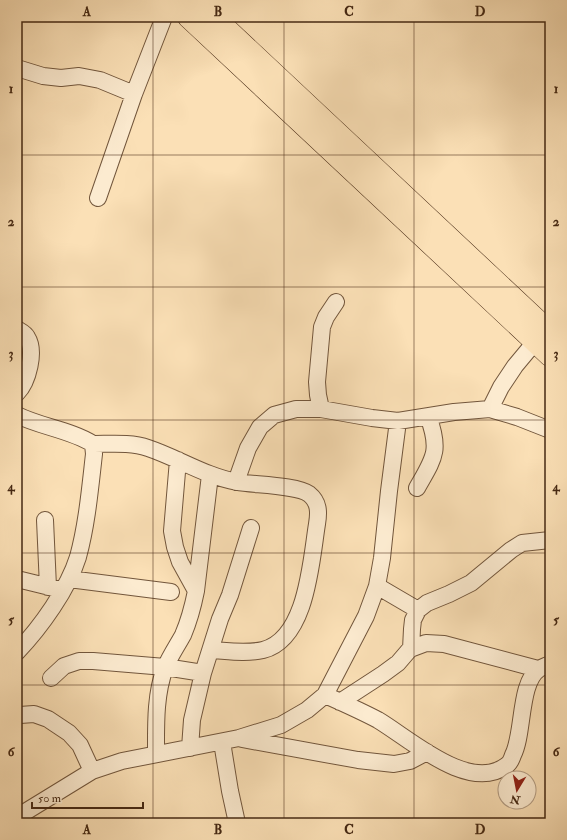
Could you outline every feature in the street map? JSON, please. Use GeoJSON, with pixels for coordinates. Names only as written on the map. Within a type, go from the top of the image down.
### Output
{"type":"FeatureCollection","features":[{"type":"Feature","properties":{"kind":"main road"},"geometry":{"type":"LineString","coordinates":[[188,17],[542,337]]}},
{"type":"Feature","properties":{"kind":"main road"},"geometry":{"type":"LineString","coordinates":[[214,17],[542,337],[550,356]]}},
{"type":"Feature","properties":{"kind":"street"},"geometry":{"type":"LineString","coordinates":[[98,198],[134,94],[164,17]]}},
{"type":"Feature","properties":{"kind":"street"},"geometry":{"type":"LineString","coordinates":[[17,68],[43,76],[61,78],[79,76],[100,80],[134,94]]}},
{"type":"Feature","properties":{"kind":"street"},"geometry":{"type":"LineString","coordinates":[[321,409],[318,395],[318,382],[322,327],[326,317],[336,302]]}},
{"type":"Feature","properties":{"kind":"street"},"geometry":{"type":"LineString","coordinates":[[17,329],[26,336],[30,346],[31,358],[27,374],[20,390],[17,393]]}},
{"type":"Feature","properties":{"kind":"street"},"geometry":{"type":"LineString","coordinates":[[490,409],[501,387],[515,366],[542,337]]}},
{"type":"Feature","properties":{"kind":"street"},"geometry":{"type":"LineString","coordinates":[[236,482],[248,448],[260,427],[274,415],[296,409],[321,409],[398,421],[490,409],[550,430]]}},
{"type":"Feature","properties":{"kind":"street"},"geometry":{"type":"LineString","coordinates":[[17,415],[39,424],[84,438],[93,444],[124,444],[146,448],[178,460],[210,475],[236,482],[295,488],[308,493],[317,502],[317,524],[305,598],[299,615],[290,630],[277,643],[264,650],[247,652],[210,650]]}},
{"type":"Feature","properties":{"kind":"street"},"geometry":{"type":"LineString","coordinates":[[416,488],[435,454],[434,430],[428,416]]}},
{"type":"Feature","properties":{"kind":"street"},"geometry":{"type":"LineString","coordinates":[[17,817],[92,771],[122,761],[239,738],[281,725],[307,710],[326,695],[366,616],[377,586],[382,558],[398,421]]}},
{"type":"Feature","properties":{"kind":"street"},"geometry":{"type":"LineString","coordinates":[[17,652],[28,640],[77,558],[85,526],[94,454],[93,444]]}},
{"type":"Feature","properties":{"kind":"street"},"geometry":{"type":"LineString","coordinates":[[178,460],[172,532],[180,562],[196,591]]}},
{"type":"Feature","properties":{"kind":"street"},"geometry":{"type":"LineString","coordinates":[[156,754],[156,708],[166,667],[183,635],[196,591],[210,475]]}},
{"type":"Feature","properties":{"kind":"street"},"geometry":{"type":"LineString","coordinates":[[45,520],[60,586]]}},
{"type":"Feature","properties":{"kind":"street"},"geometry":{"type":"LineString","coordinates":[[190,748],[192,720],[203,673],[251,528]]}},
{"type":"Feature","properties":{"kind":"street"},"geometry":{"type":"LineString","coordinates":[[411,649],[412,625],[418,610],[428,603],[470,583],[522,543],[550,540]]}},
{"type":"Feature","properties":{"kind":"street"},"geometry":{"type":"LineString","coordinates":[[17,579],[60,586],[171,592]]}},
{"type":"Feature","properties":{"kind":"street"},"geometry":{"type":"LineString","coordinates":[[377,586],[418,610]]}},
{"type":"Feature","properties":{"kind":"street"},"geometry":{"type":"LineString","coordinates":[[340,702],[398,663],[411,649],[426,643],[444,644],[544,667]]}},
{"type":"Feature","properties":{"kind":"street"},"geometry":{"type":"LineString","coordinates":[[52,678],[64,666],[79,661],[166,667],[203,673]]}},
{"type":"Feature","properties":{"kind":"street"},"geometry":{"type":"LineString","coordinates":[[326,695],[377,720],[440,760],[461,769],[480,774],[496,772],[509,764],[517,747],[526,691],[531,678],[544,667]]}},
{"type":"Feature","properties":{"kind":"street"},"geometry":{"type":"LineString","coordinates":[[20,715],[34,714],[48,719],[69,733],[80,745],[92,771]]}},
{"type":"Feature","properties":{"kind":"street"},"geometry":{"type":"LineString","coordinates":[[239,738],[358,760],[394,764],[410,761],[427,752]]}},
{"type":"Feature","properties":{"kind":"street"},"geometry":{"type":"LineString","coordinates":[[222,742],[236,823]]}}]}
